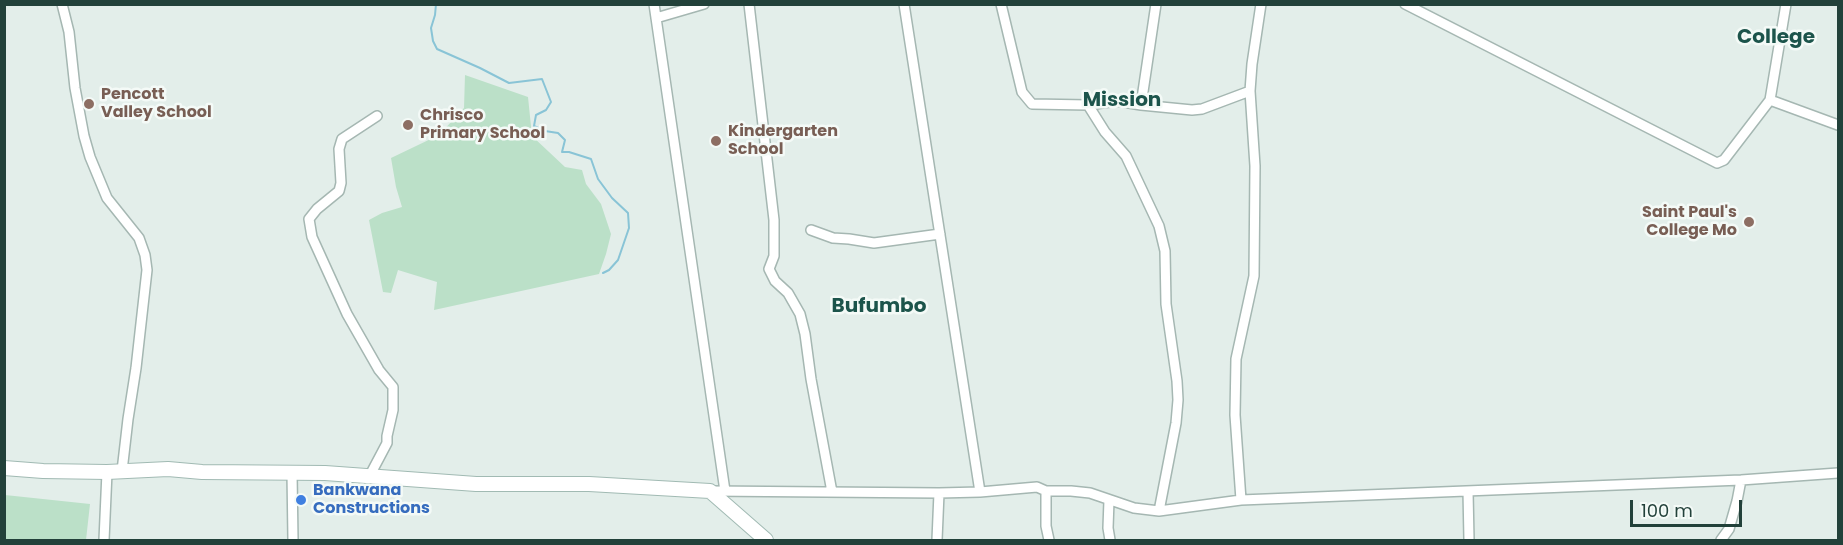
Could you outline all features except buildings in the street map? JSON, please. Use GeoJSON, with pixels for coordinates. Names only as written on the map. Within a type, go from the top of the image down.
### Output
{"type":"FeatureCollection","features":[{"type":"Feature","properties":{"kind":"street"},"geometry":{"type":"LineString","coordinates":[[62,4],[69,32],[75,88],[90,157],[107,198],[139,238],[147,270],[122,471]]}},
{"type":"Feature","properties":{"kind":"street"},"geometry":{"type":"LineString","coordinates":[[654,4],[725,491]]}},
{"type":"Feature","properties":{"kind":"street"},"geometry":{"type":"LineString","coordinates":[[656,18],[704,4]]}},
{"type":"Feature","properties":{"kind":"street"},"geometry":{"type":"LineString","coordinates":[[749,4],[774,220],[774,256],[769,269],[775,281],[788,293],[800,314],[832,492]]}},
{"type":"Feature","properties":{"kind":"street"},"geometry":{"type":"LineString","coordinates":[[904,4],[980,492]]}},
{"type":"Feature","properties":{"kind":"street"},"geometry":{"type":"LineString","coordinates":[[1001,4],[1022,92],[1032,104],[1088,105],[1117,101],[1192,110],[1202,109],[1250,91]]}},
{"type":"Feature","properties":{"kind":"street"},"geometry":{"type":"LineString","coordinates":[[1141,105],[1156,4]]}},
{"type":"Feature","properties":{"kind":"street"},"geometry":{"type":"LineString","coordinates":[[1241,500],[1235,416],[1236,359],[1254,276],[1255,166],[1250,91],[1261,4]]}},
{"type":"Feature","properties":{"kind":"street"},"geometry":{"type":"LineString","coordinates":[[1405,4],[1717,163],[1724,160],[1770,100],[1786,4]]}},
{"type":"Feature","properties":{"kind":"street"},"geometry":{"type":"LineString","coordinates":[[1770,100],[1839,124]]}},
{"type":"Feature","properties":{"kind":"street"},"geometry":{"type":"LineString","coordinates":[[1088,105],[1105,132],[1126,156],[1158,226],[1165,251],[1166,304],[1178,400],[1176,423],[1159,511]]}},
{"type":"Feature","properties":{"kind":"street"},"geometry":{"type":"LineString","coordinates":[[369,477],[387,443],[393,410],[393,387],[379,370],[347,314],[312,237],[309,219],[316,209],[339,191],[339,149],[342,139],[376,116]]}},
{"type":"Feature","properties":{"kind":"street"},"geometry":{"type":"LineString","coordinates":[[811,230],[833,238],[849,238],[874,243],[940,234]]}},
{"type":"Feature","properties":{"kind":"street"},"geometry":{"type":"LineString","coordinates":[[4,468],[107,472],[168,469],[202,472],[325,473],[476,484],[585,485],[710,491],[939,493],[1037,487],[1046,491],[1080,492],[1134,508],[1159,511],[1241,500],[1741,480],[1839,473]]}},
{"type":"Feature","properties":{"kind":"street"},"geometry":{"type":"LineString","coordinates":[[104,540],[107,472]]}},
{"type":"Feature","properties":{"kind":"street"},"geometry":{"type":"LineString","coordinates":[[292,473],[293,540]]}},
{"type":"Feature","properties":{"kind":"street"},"geometry":{"type":"LineString","coordinates":[[1721,540],[1729,529],[1741,480]]}},
{"type":"Feature","properties":{"kind":"street"},"geometry":{"type":"LineString","coordinates":[[710,491],[766,540]]}},
{"type":"Feature","properties":{"kind":"street"},"geometry":{"type":"LineString","coordinates":[[1046,491],[1046,526],[1049,540]]}},
{"type":"Feature","properties":{"kind":"street"},"geometry":{"type":"LineString","coordinates":[[1468,491],[1469,540]]}},
{"type":"Feature","properties":{"kind":"street"},"geometry":{"type":"LineString","coordinates":[[937,540],[939,493]]}},
{"type":"Feature","properties":{"kind":"street"},"geometry":{"type":"LineString","coordinates":[[1109,500],[1110,540]]}},
{"type":"Feature","properties":{"kind":"green space"},"geometry":{"type":"Polygon","coordinates":[[[465,75],[528,97],[532,136],[565,167],[582,170],[586,184],[601,204],[611,234],[599,274],[434,310],[437,282],[398,270],[391,293],[383,292],[369,220],[402,207],[391,158],[439,135],[464,108],[465,75]]]}},
{"type":"Feature","properties":{"kind":"green space"},"geometry":{"type":"Polygon","coordinates":[[[5,495],[90,504],[86,540],[5,540],[5,495]]]}},
{"type":"Feature","properties":{"kind":"waterway"},"geometry":{"type":"LineString","coordinates":[[436,4],[431,28],[437,49],[509,83],[542,79],[551,102],[546,110],[536,115],[534,126],[558,133],[565,140],[562,152],[591,159],[598,179],[612,198],[628,213],[629,228],[618,260],[603,273]]}},
{"type":"Feature","properties":{"kind":"place","name":"Pencott Valley School"},"geometry":{"type":"Point","coordinates":[89,104]}},
{"type":"Feature","properties":{"kind":"place","name":"Chrisco Primary School"},"geometry":{"type":"Point","coordinates":[408,125]}},
{"type":"Feature","properties":{"kind":"place","name":"Kindergarten School"},"geometry":{"type":"Point","coordinates":[716,141]}},
{"type":"Feature","properties":{"kind":"place","name":"Saint Paul's College Mo"},"geometry":{"type":"Point","coordinates":[1749,222]}},
{"type":"Feature","properties":{"kind":"place","name":"Bankwana Constructions"},"geometry":{"type":"Point","coordinates":[301,500]}},
{"type":"Feature","properties":{"kind":"district","name":"College"},"geometry":{"type":"Point","coordinates":[1776,38]}},
{"type":"Feature","properties":{"kind":"district","name":"Mission"},"geometry":{"type":"Point","coordinates":[1122,101]}},
{"type":"Feature","properties":{"kind":"district","name":"Bufumbo"},"geometry":{"type":"Point","coordinates":[879,307]}}]}
